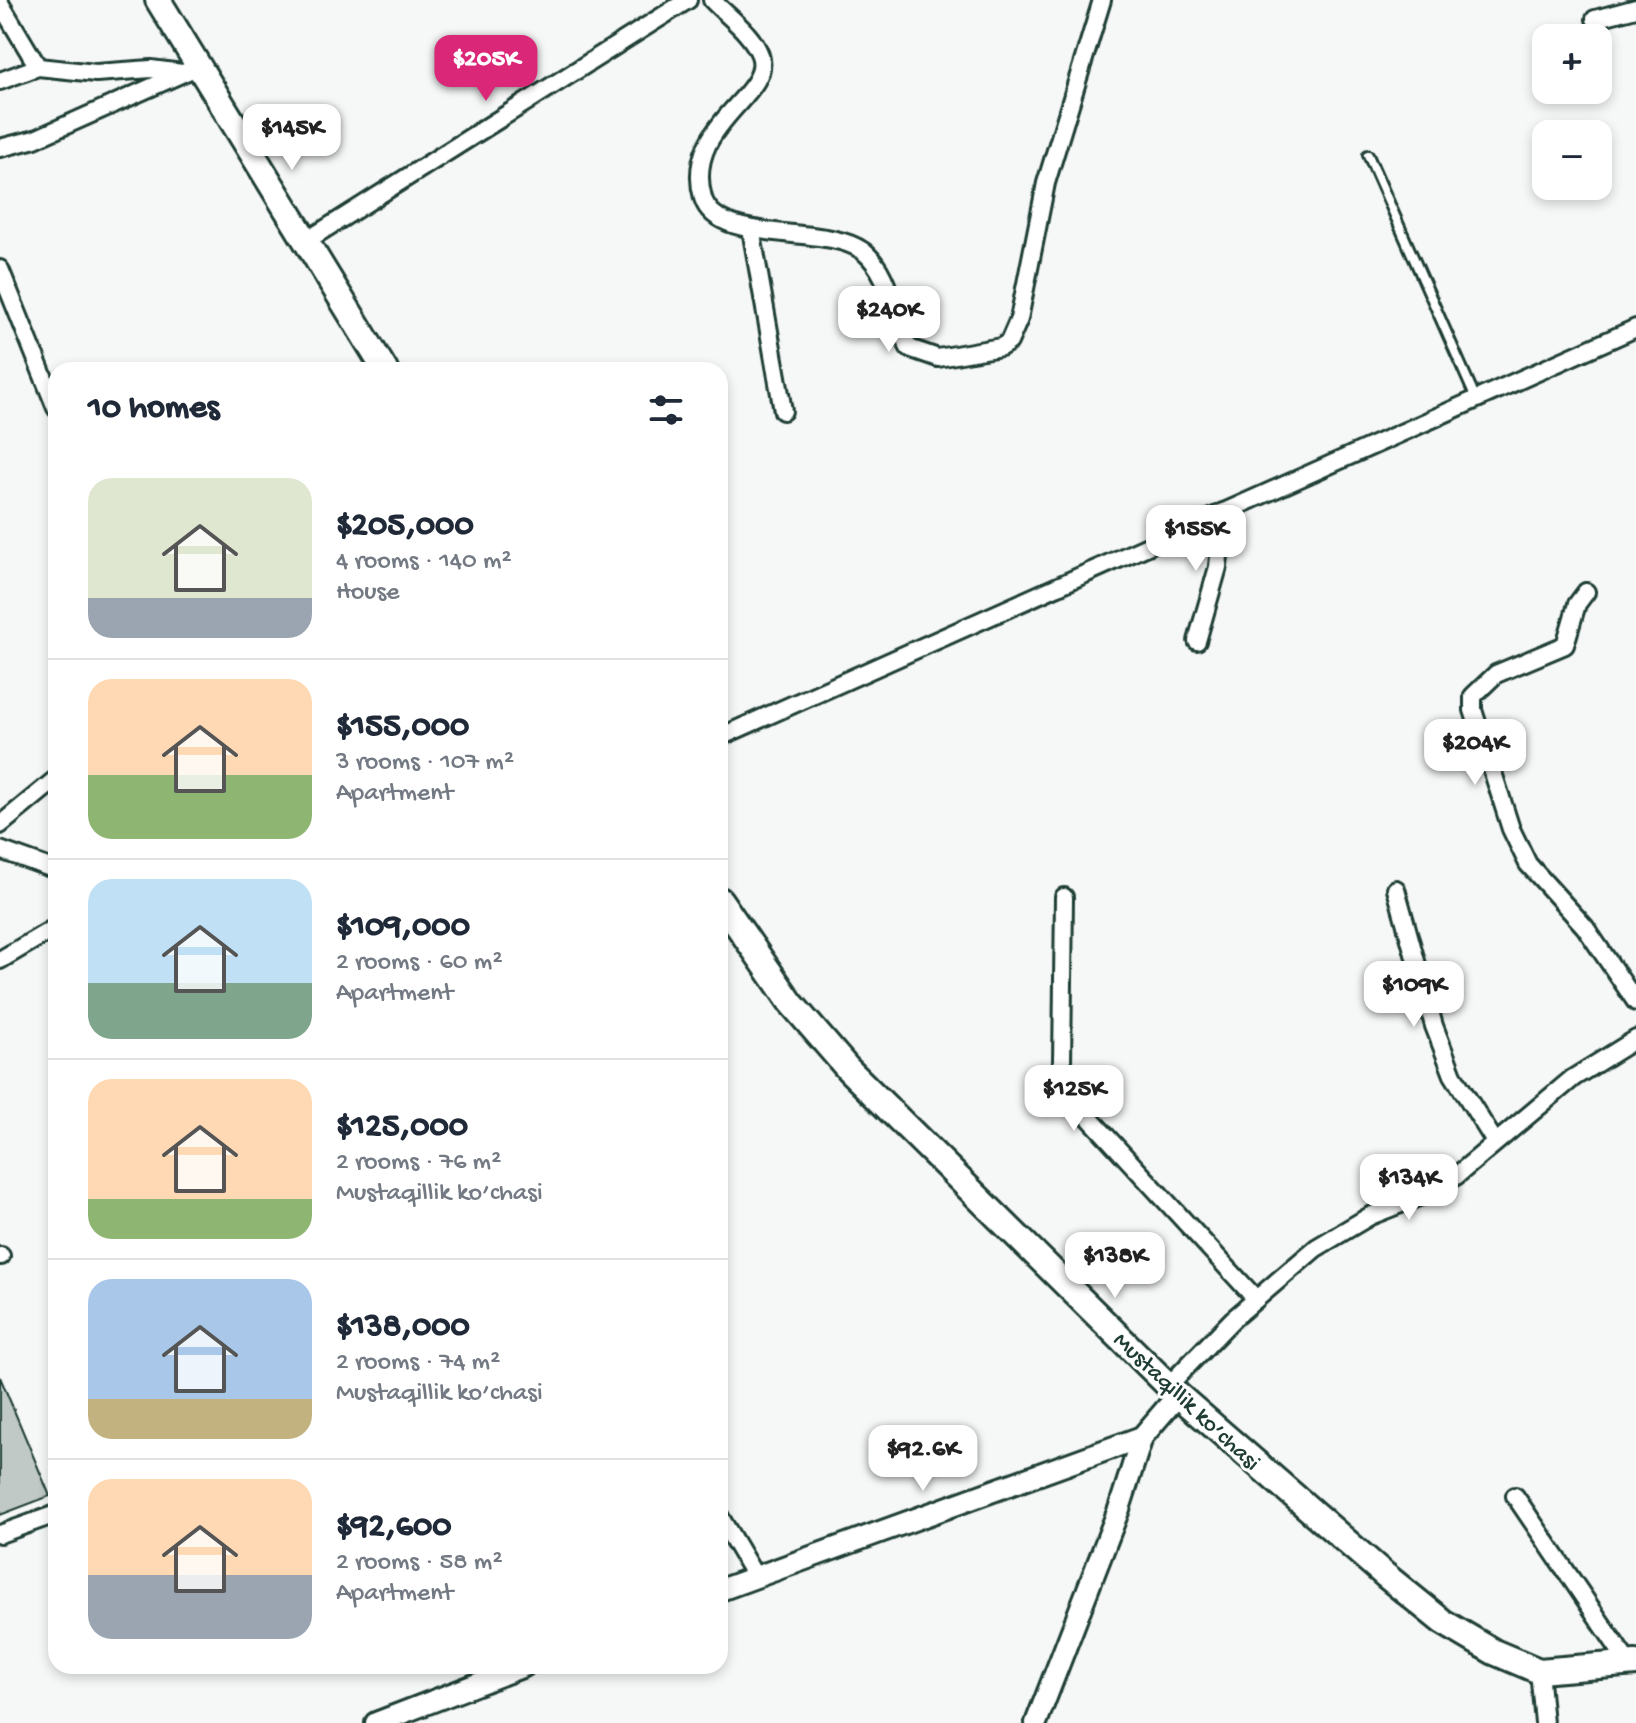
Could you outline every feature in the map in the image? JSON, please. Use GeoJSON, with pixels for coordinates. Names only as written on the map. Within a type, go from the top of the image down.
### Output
{"type":"FeatureCollection","features":[{"type":"Feature","properties":{"kind":"main road"},"geometry":{"type":"LineString","coordinates":[[158,0],[191,69],[306,241],[380,362]]}},
{"type":"Feature","properties":{"kind":"main road","name":"Mustaqillik ko’chasi"},"geometry":{"type":"LineString","coordinates":[[728,912],[791,1003],[848,1069],[1173,1390],[1443,1622],[1494,1652],[1539,1671],[1633,1663]]}},
{"type":"Feature","properties":{"kind":"street"},"geometry":{"type":"LineString","coordinates":[[306,241],[688,0]]}},
{"type":"Feature","properties":{"kind":"street"},"geometry":{"type":"LineString","coordinates":[[712,0],[749,38],[762,63],[759,78],[703,148],[699,164],[703,198],[709,210],[724,221],[751,229],[815,234],[842,240],[862,250],[874,262],[886,285],[909,348],[919,355],[938,358],[1001,347],[1009,342],[1019,319],[1046,183],[1102,0]]}},
{"type":"Feature","properties":{"kind":"street"},"geometry":{"type":"LineString","coordinates":[[0,3],[38,67]]}},
{"type":"Feature","properties":{"kind":"street"},"geometry":{"type":"LineString","coordinates":[[1595,19],[1636,8]]}},
{"type":"Feature","properties":{"kind":"street"},"geometry":{"type":"LineString","coordinates":[[0,81],[38,67],[96,73],[191,69]]}},
{"type":"Feature","properties":{"kind":"street"},"geometry":{"type":"LineString","coordinates":[[0,148],[35,139],[191,69]]}},
{"type":"Feature","properties":{"kind":"street"},"geometry":{"type":"LineString","coordinates":[[751,229],[783,411]]}},
{"type":"Feature","properties":{"kind":"street"},"geometry":{"type":"LineString","coordinates":[[0,269],[48,388]]}},
{"type":"Feature","properties":{"kind":"street"},"geometry":{"type":"LineString","coordinates":[[728,733],[1636,328]]}},
{"type":"Feature","properties":{"kind":"street"},"geometry":{"type":"LineString","coordinates":[[1197,641],[1218,567],[1223,512]]}},
{"type":"Feature","properties":{"kind":"street"},"geometry":{"type":"LineString","coordinates":[[1586,592],[1577,604],[1565,645],[1496,674],[1473,696],[1473,710],[1511,829],[1528,864],[1585,927],[1636,1002]]}},
{"type":"Feature","properties":{"kind":"street"},"geometry":{"type":"LineString","coordinates":[[0,825],[48,786]]}},
{"type":"Feature","properties":{"kind":"street"},"geometry":{"type":"LineString","coordinates":[[0,850],[48,867]]}},
{"type":"Feature","properties":{"kind":"street"},"geometry":{"type":"LineString","coordinates":[[1396,889],[1420,985],[1453,1075],[1495,1142]]}},
{"type":"Feature","properties":{"kind":"street"},"geometry":{"type":"LineString","coordinates":[[1064,897],[1062,1065],[1065,1087],[1100,1133],[1256,1299]]}},
{"type":"Feature","properties":{"kind":"street"},"geometry":{"type":"LineString","coordinates":[[0,960],[48,932]]}},
{"type":"Feature","properties":{"kind":"street"},"geometry":{"type":"LineString","coordinates":[[1036,1723],[1119,1509],[1142,1437],[1173,1390],[1256,1299],[1316,1248],[1370,1216],[1421,1196],[1456,1176],[1573,1078],[1636,1039]]}},
{"type":"Feature","properties":{"kind":"street"},"geometry":{"type":"LineString","coordinates":[[728,1587],[1142,1437]]}},
{"type":"Feature","properties":{"kind":"street"},"geometry":{"type":"LineString","coordinates":[[1515,1496],[1633,1663]]}},
{"type":"Feature","properties":{"kind":"street"},"geometry":{"type":"LineString","coordinates":[[0,1534],[48,1517]]}},
{"type":"Feature","properties":{"kind":"street"},"geometry":{"type":"LineString","coordinates":[[728,1530],[755,1576]]}},
{"type":"Feature","properties":{"kind":"street"},"geometry":{"type":"LineString","coordinates":[[1539,1671],[1544,1723]]}},
{"type":"Feature","properties":{"kind":"street"},"geometry":{"type":"LineString","coordinates":[[376,1723],[503,1674]]}},
{"type":"Feature","properties":{"kind":"lane"},"geometry":{"type":"LineString","coordinates":[[1368,155],[1476,399]]}},
{"type":"Feature","properties":{"kind":"building"},"geometry":{"type":"Polygon","coordinates":[[[0,1377],[48,1497],[0,1515],[0,1377]]]}}]}
